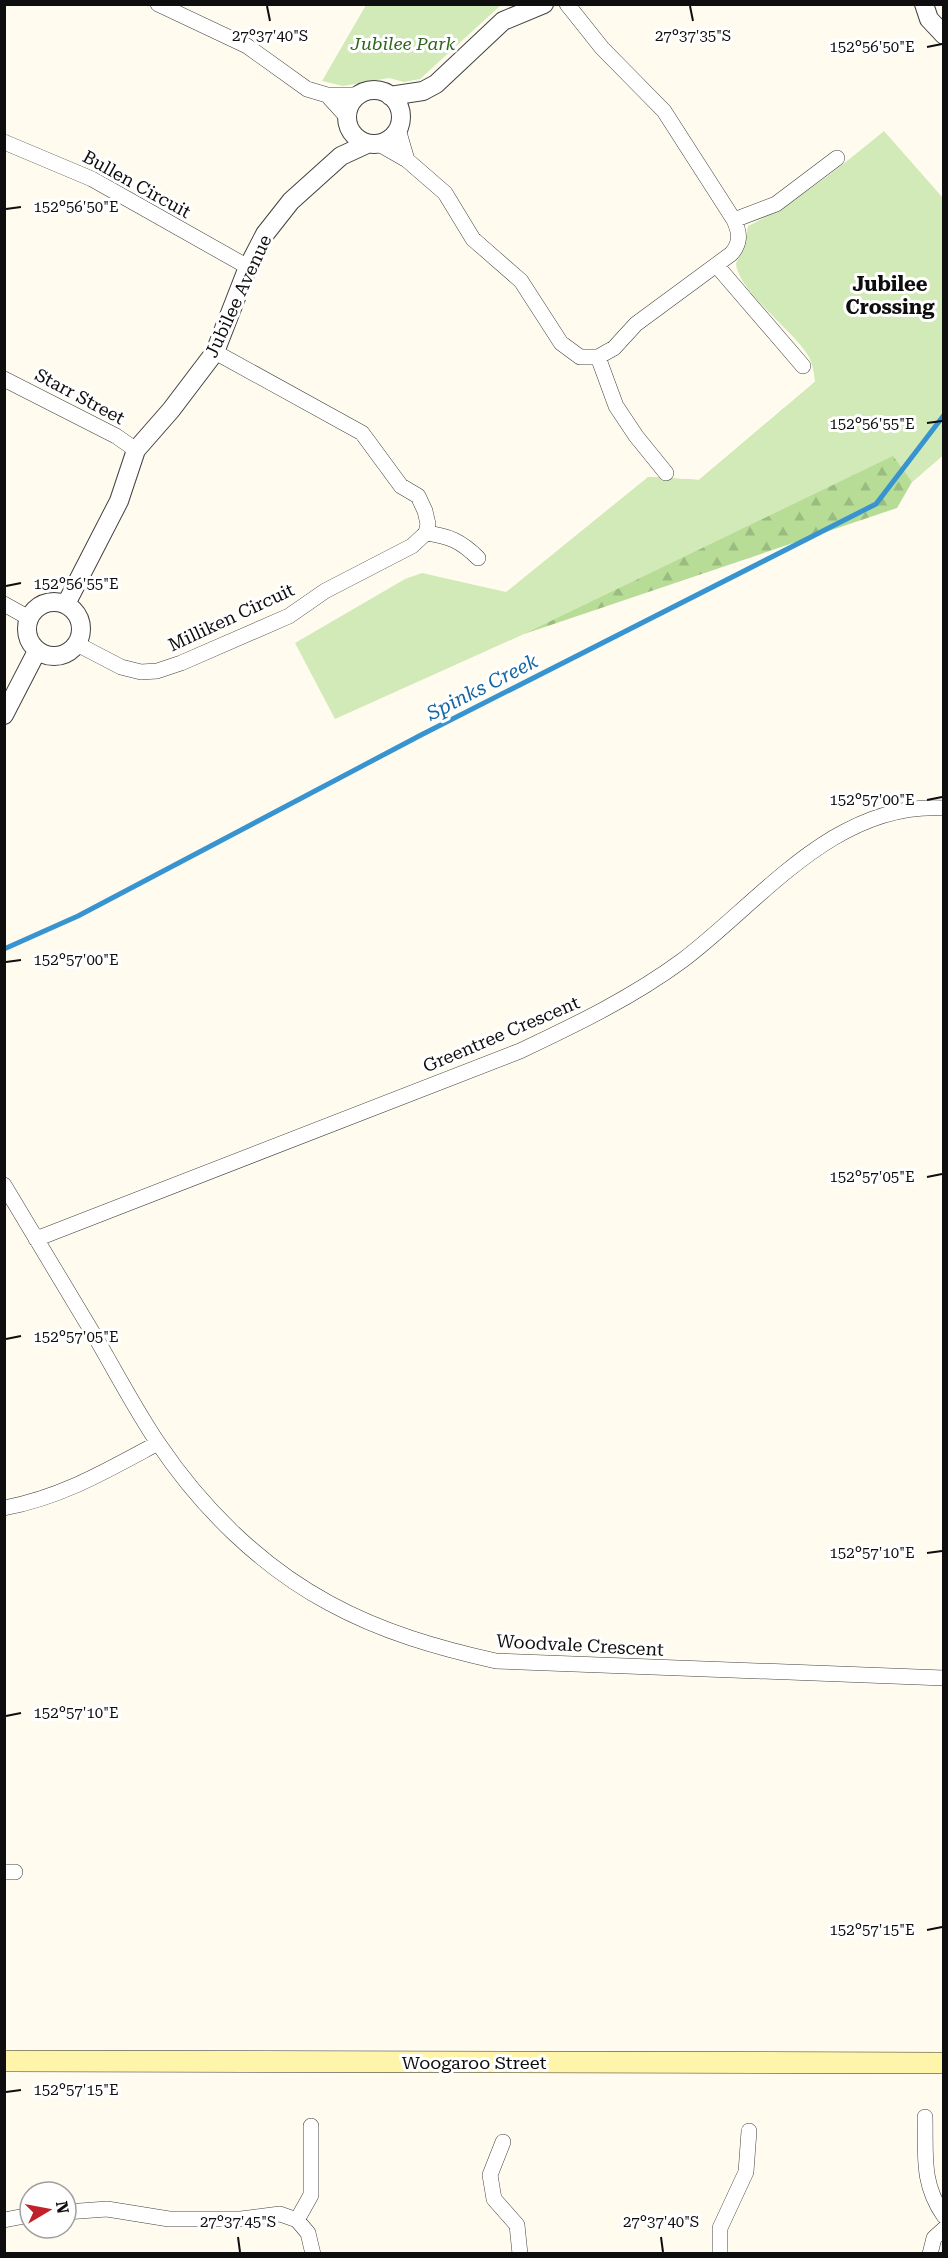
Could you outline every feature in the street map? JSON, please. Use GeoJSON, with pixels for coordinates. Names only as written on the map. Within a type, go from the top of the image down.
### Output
{"type":"FeatureCollection","features":[{"type":"Feature","properties":{"kind":"main road","name":"Woogaroo Street"},"geometry":{"type":"LineString","coordinates":[[4,2061],[944,2063]]}},
{"type":"Feature","properties":{"kind":"street"},"geometry":{"type":"LineString","coordinates":[[158,4],[247,46],[307,89],[327,96],[358,95]]}},
{"type":"Feature","properties":{"kind":"street","name":"Jubilee Avenue"},"geometry":{"type":"LineString","coordinates":[[66,604],[118,501],[136,450],[171,410],[215,352],[248,267],[265,234],[291,201],[341,156],[391,139],[400,122],[423,91],[448,75],[502,21],[544,4]]}},
{"type":"Feature","properties":{"kind":"street"},"geometry":{"type":"LineString","coordinates":[[327,96],[348,123],[354,135],[407,160],[445,193],[472,239],[521,281],[566,349],[580,357],[598,357],[614,348],[636,324],[672,296],[717,266],[737,246],[739,236],[734,220],[664,111],[602,48],[567,4]]}},
{"type":"Feature","properties":{"kind":"street"},"geometry":{"type":"LineString","coordinates":[[924,4],[929,19],[944,35]]}},
{"type":"Feature","properties":{"kind":"street","name":"Jubilee Avenue"},"geometry":{"type":"LineString","coordinates":[[358,95],[374,90],[390,96],[423,91]]}},
{"type":"Feature","properties":{"kind":"street"},"geometry":{"type":"LineString","coordinates":[[341,156],[352,101],[358,95]]}},
{"type":"Feature","properties":{"kind":"street"},"geometry":{"type":"LineString","coordinates":[[390,96],[400,122],[407,160]]}},
{"type":"Feature","properties":{"kind":"street","name":"Bullen Circuit"},"geometry":{"type":"LineString","coordinates":[[4,142],[92,179],[248,267]]}},
{"type":"Feature","properties":{"kind":"street"},"geometry":{"type":"LineString","coordinates":[[734,220],[776,204],[837,158]]}},
{"type":"Feature","properties":{"kind":"street"},"geometry":{"type":"LineString","coordinates":[[717,266],[803,366]]}},
{"type":"Feature","properties":{"kind":"street"},"geometry":{"type":"LineString","coordinates":[[215,352],[362,433],[396,480],[417,496],[425,511],[426,533],[447,536],[463,542],[478,558]]}},
{"type":"Feature","properties":{"kind":"street"},"geometry":{"type":"LineString","coordinates":[[598,357],[616,406],[636,436],[666,473]]}},
{"type":"Feature","properties":{"kind":"street","name":"Starr Street"},"geometry":{"type":"LineString","coordinates":[[4,379],[116,436],[136,450]]}},
{"type":"Feature","properties":{"kind":"street","name":"Milliken Circuit"},"geometry":{"type":"LineString","coordinates":[[77,644],[121,667],[141,672],[157,671],[181,663],[289,616],[326,591],[412,546],[426,533]]}},
{"type":"Feature","properties":{"kind":"street"},"geometry":{"type":"LineString","coordinates":[[49,602],[66,604],[74,609],[81,626],[77,644],[63,655],[45,655],[37,651],[27,636],[29,618],[40,605],[49,602]]}},
{"type":"Feature","properties":{"kind":"street"},"geometry":{"type":"LineString","coordinates":[[4,604],[29,618]]}},
{"type":"Feature","properties":{"kind":"street"},"geometry":{"type":"LineString","coordinates":[[4,715],[37,651]]}},
{"type":"Feature","properties":{"kind":"street","name":"Greentree Crescent"},"geometry":{"type":"LineString","coordinates":[[36,1239],[520,1051],[574,1026],[638,990],[683,959],[818,846],[854,826],[893,813],[944,807]]}},
{"type":"Feature","properties":{"kind":"street","name":"Woodvale Crescent"},"geometry":{"type":"LineString","coordinates":[[4,1185],[158,1443],[194,1491],[227,1526],[278,1571],[328,1603],[360,1618],[441,1648],[496,1661],[547,1665],[944,1678]]}},
{"type":"Feature","properties":{"kind":"street"},"geometry":{"type":"LineString","coordinates":[[4,1508],[40,1501],[79,1486],[158,1443]]}},
{"type":"Feature","properties":{"kind":"street"},"geometry":{"type":"LineString","coordinates":[[925,2117],[926,2180],[932,2198],[944,2216]]}},
{"type":"Feature","properties":{"kind":"street"},"geometry":{"type":"LineString","coordinates":[[297,2220],[311,2195],[311,2126]]}},
{"type":"Feature","properties":{"kind":"street"},"geometry":{"type":"LineString","coordinates":[[720,2253],[720,2228],[746,2172],[749,2131]]}},
{"type":"Feature","properties":{"kind":"street"},"geometry":{"type":"LineString","coordinates":[[503,2142],[490,2175],[494,2199],[517,2225],[519,2253]]}},
{"type":"Feature","properties":{"kind":"street"},"geometry":{"type":"LineString","coordinates":[[78,2211],[107,2209],[169,2219],[241,2219],[280,2214],[297,2220],[308,2233],[313,2253]]}},
{"type":"Feature","properties":{"kind":"street"},"geometry":{"type":"LineString","coordinates":[[930,2253],[934,2238],[944,2229]]}},
{"type":"Feature","properties":{"kind":"green space","name":"Jubilee Park"},"geometry":{"type":"Polygon","coordinates":[[[366,5],[501,5],[420,79],[404,82],[389,78],[343,86],[322,81],[366,5]]]}},
{"type":"Feature","properties":{"kind":"green space"},"geometry":{"type":"Polygon","coordinates":[[[884,131],[943,198],[943,455],[912,482],[893,456],[524,634],[335,719],[295,643],[405,579],[422,573],[506,592],[648,477],[699,480],[815,382],[807,354],[754,296],[739,273],[736,263],[744,247],[748,226],[802,195],[884,131]]]}},
{"type":"Feature","properties":{"kind":"green space"},"geometry":{"type":"Polygon","coordinates":[[[815,382],[943,455],[912,482],[897,508],[524,634],[648,477],[699,480],[815,382]]]}},
{"type":"Feature","properties":{"kind":"waterway","name":"Spinks Creek"},"geometry":{"type":"LineString","coordinates":[[4,949],[78,916],[421,735],[876,504],[944,415]]}},
{"type":"Feature","properties":{"kind":"district","name":"Jubilee Crossing"},"geometry":{"type":"Point","coordinates":[890,296]}}]}
